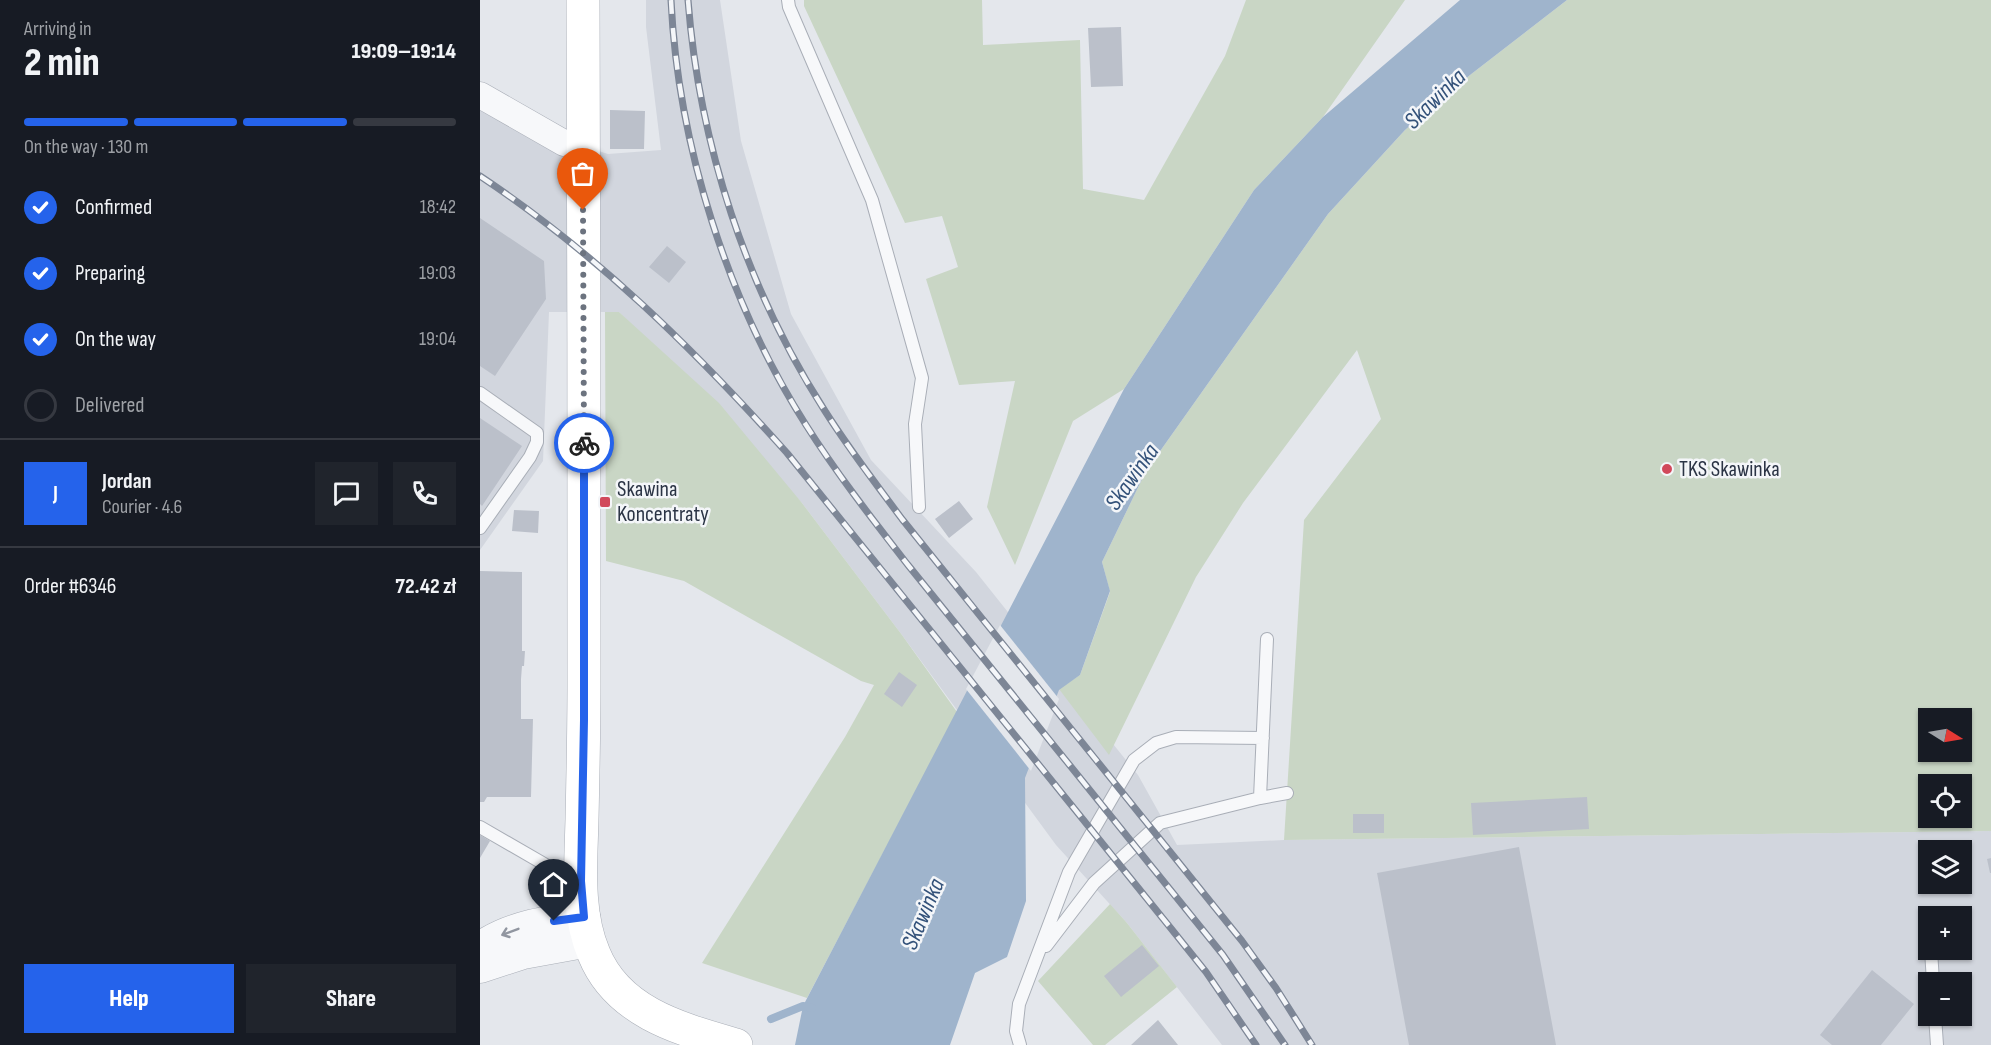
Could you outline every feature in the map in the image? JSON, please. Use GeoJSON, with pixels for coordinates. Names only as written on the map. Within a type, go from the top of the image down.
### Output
{"type":"FeatureCollection","features":[{"type":"Feature","properties":{"kind":"main road"},"geometry":{"type":"LineString","coordinates":[[583,0],[584,644],[581,881],[587,929],[599,965],[622,996],[652,1015],[685,1030],[736,1045]]}},
{"type":"Feature","properties":{"kind":"street"},"geometry":{"type":"LineString","coordinates":[[480,94],[564,143],[583,145]]}},
{"type":"Feature","properties":{"kind":"street"},"geometry":{"type":"LineString","coordinates":[[480,948],[501,935],[520,928],[587,929]]}},
{"type":"Feature","properties":{"kind":"street"},"geometry":{"type":"LineString","coordinates":[[480,966],[587,929]]}},
{"type":"Feature","properties":{"kind":"lane"},"geometry":{"type":"LineString","coordinates":[[788,0],[872,200],[922,378],[915,424],[919,507]]}},
{"type":"Feature","properties":{"kind":"lane"},"geometry":{"type":"LineString","coordinates":[[480,393],[537,433],[537,442],[530,457],[480,528]]}},
{"type":"Feature","properties":{"kind":"lane"},"geometry":{"type":"LineString","coordinates":[[1260,798],[1267,639]]}},
{"type":"Feature","properties":{"kind":"lane"},"geometry":{"type":"LineString","coordinates":[[1020,1045],[1016,1031],[1019,1004],[1069,872],[1134,760],[1156,743],[1176,738],[1263,738]]}},
{"type":"Feature","properties":{"kind":"lane"},"geometry":{"type":"LineString","coordinates":[[1036,959],[1094,883],[1160,824],[1287,793]]}},
{"type":"Feature","properties":{"kind":"lane"},"geometry":{"type":"LineString","coordinates":[[480,827],[551,868],[581,881]]}},
{"type":"Feature","properties":{"kind":"lane"},"geometry":{"type":"LineString","coordinates":[[1936,1026],[1937,1045]]}},
{"type":"Feature","properties":{"kind":"shaded area"},"geometry":{"type":"Polygon","coordinates":[[[646,0],[720,0],[741,141],[791,314],[871,460],[976,572],[1138,775],[1177,845],[1284,840],[1991,831],[1991,1045],[1222,1045],[1127,923],[1056,845],[802,503],[619,312],[549,312],[543,461],[480,550],[480,105],[516,124],[608,154],[661,150],[646,27],[646,0]]]}},
{"type":"Feature","properties":{"kind":"green space"},"geometry":{"type":"Polygon","coordinates":[[[804,0],[982,0],[983,45],[1080,40],[1083,189],[1144,200],[1225,56],[1246,0],[1405,0],[1323,117],[1254,190],[1124,389],[1073,421],[1015,565],[987,507],[1015,381],[959,385],[926,279],[958,267],[942,216],[905,223],[804,6],[804,0]]]}},
{"type":"Feature","properties":{"kind":"green space","name":"TKS Skawinka"},"geometry":{"type":"Polygon","coordinates":[[[1567,0],[1991,0],[1991,831],[1284,840],[1304,520],[1381,419],[1357,350],[1243,503],[1196,577],[1109,755],[1059,689],[1080,675],[1110,592],[1102,562],[1146,471],[1328,214],[1405,130],[1470,75],[1567,0]]]}},
{"type":"Feature","properties":{"kind":"green space"},"geometry":{"type":"Polygon","coordinates":[[[605,312],[619,312],[719,403],[802,503],[957,712],[807,998],[702,963],[845,737],[874,685],[861,681],[684,581],[606,561],[605,312]]]}},
{"type":"Feature","properties":{"kind":"green space"},"geometry":{"type":"Polygon","coordinates":[[[1110,904],[1177,987],[1105,1045],[1093,1045],[1038,981],[1110,904]]]}},
{"type":"Feature","properties":{"kind":"water","name":"Skawinka"},"geometry":{"type":"Polygon","coordinates":[[[1460,0],[1567,0],[1470,75],[1405,130],[1328,214],[1146,471],[1102,562],[1110,591],[1080,675],[1059,690],[1025,778],[1026,901],[1007,957],[975,973],[950,1045],[795,1045],[803,1006],[1124,389],[1254,190],[1323,117],[1460,0]]]}},
{"type":"Feature","properties":{"kind":"pier"},"geometry":{"type":"Polygon","coordinates":[[[1000,625],[1059,699],[1031,771],[966,689],[1000,625]]]}},
{"type":"Feature","properties":{"kind":"building"},"geometry":{"type":"Polygon","coordinates":[[[1121,27],[1123,86],[1091,87],[1088,28],[1121,27]]]}},
{"type":"Feature","properties":{"kind":"building"},"geometry":{"type":"Polygon","coordinates":[[[610,110],[645,111],[644,149],[610,149],[610,110]]]}},
{"type":"Feature","properties":{"kind":"building"},"geometry":{"type":"Polygon","coordinates":[[[480,218],[544,261],[546,299],[495,376],[480,366],[480,218]]]}},
{"type":"Feature","properties":{"kind":"building"},"geometry":{"type":"Polygon","coordinates":[[[667,246],[686,262],[669,283],[649,267],[667,246]]]}},
{"type":"Feature","properties":{"kind":"building"},"geometry":{"type":"Polygon","coordinates":[[[480,418],[522,446],[482,506],[480,504],[480,418]]]}},
{"type":"Feature","properties":{"kind":"building"},"geometry":{"type":"Polygon","coordinates":[[[959,501],[973,519],[949,538],[935,519],[959,501]]]}},
{"type":"Feature","properties":{"kind":"building"},"geometry":{"type":"Polygon","coordinates":[[[514,510],[539,511],[538,533],[512,531],[514,510]]]}},
{"type":"Feature","properties":{"kind":"building"},"geometry":{"type":"Polygon","coordinates":[[[480,571],[522,572],[522,651],[525,651],[521,679],[521,719],[533,719],[531,797],[487,797],[484,802],[480,802],[480,571]]]}},
{"type":"Feature","properties":{"kind":"building"},"geometry":{"type":"Polygon","coordinates":[[[899,672],[917,685],[902,707],[884,694],[899,672]]]}},
{"type":"Feature","properties":{"kind":"building"},"geometry":{"type":"Polygon","coordinates":[[[1587,797],[1589,829],[1473,835],[1471,803],[1587,797]]]}},
{"type":"Feature","properties":{"kind":"building"},"geometry":{"type":"Polygon","coordinates":[[[1353,814],[1384,814],[1384,833],[1353,833],[1353,814]]]}},
{"type":"Feature","properties":{"kind":"building"},"geometry":{"type":"Polygon","coordinates":[[[480,835],[490,841],[480,858],[480,835]]]}},
{"type":"Feature","properties":{"kind":"building"},"geometry":{"type":"Polygon","coordinates":[[[1519,847],[1556,1045],[1409,1045],[1377,873],[1519,847]]]}},
{"type":"Feature","properties":{"kind":"building"},"geometry":{"type":"Polygon","coordinates":[[[1991,858],[1991,873],[1990,873],[1987,859],[1991,858]]]}},
{"type":"Feature","properties":{"kind":"building"},"geometry":{"type":"Polygon","coordinates":[[[1142,945],[1159,966],[1121,997],[1104,976],[1142,945]]]}},
{"type":"Feature","properties":{"kind":"building"},"geometry":{"type":"Polygon","coordinates":[[[1872,970],[1914,1004],[1881,1045],[1832,1045],[1820,1035],[1872,970]]]}},
{"type":"Feature","properties":{"kind":"building"},"geometry":{"type":"Polygon","coordinates":[[[1158,1020],[1178,1045],[1131,1045],[1158,1020]]]}},
{"type":"Feature","properties":{"kind":"waterway"},"geometry":{"type":"LineString","coordinates":[[771,1019],[803,1006],[812,1008]]}},
{"type":"Feature","properties":{"kind":"railway"},"geometry":{"type":"LineString","coordinates":[[671,0],[684,111],[696,166],[712,221],[753,327],[806,425],[843,479],[908,565],[1223,955],[1285,1045]]}},
{"type":"Feature","properties":{"kind":"railway"},"geometry":{"type":"LineString","coordinates":[[688,0],[703,108],[731,214],[750,266],[797,365],[844,439],[902,519],[1242,941],[1276,988],[1312,1045]]}},
{"type":"Feature","properties":{"kind":"railway"},"geometry":{"type":"LineString","coordinates":[[480,176],[564,237],[604,270],[680,340],[787,453],[1206,972],[1256,1045]]}},
{"type":"Feature","properties":{"kind":"way so far"},"geometry":{"type":"LineString","coordinates":[[583,210],[584,443]]}},
{"type":"Feature","properties":{"kind":"place","name":"TKS Skawinka"},"geometry":{"type":"Point","coordinates":[1667,469]}},
{"type":"Feature","properties":{"kind":"place","name":"Skawina Koncentraty"},"geometry":{"type":"Point","coordinates":[605,502]}},
{"type":"Feature","properties":{"kind":"route"},"geometry":{"type":"LineString","coordinates":[[554,921],[584,917],[581,881],[584,720],[584,443]]}}]}
